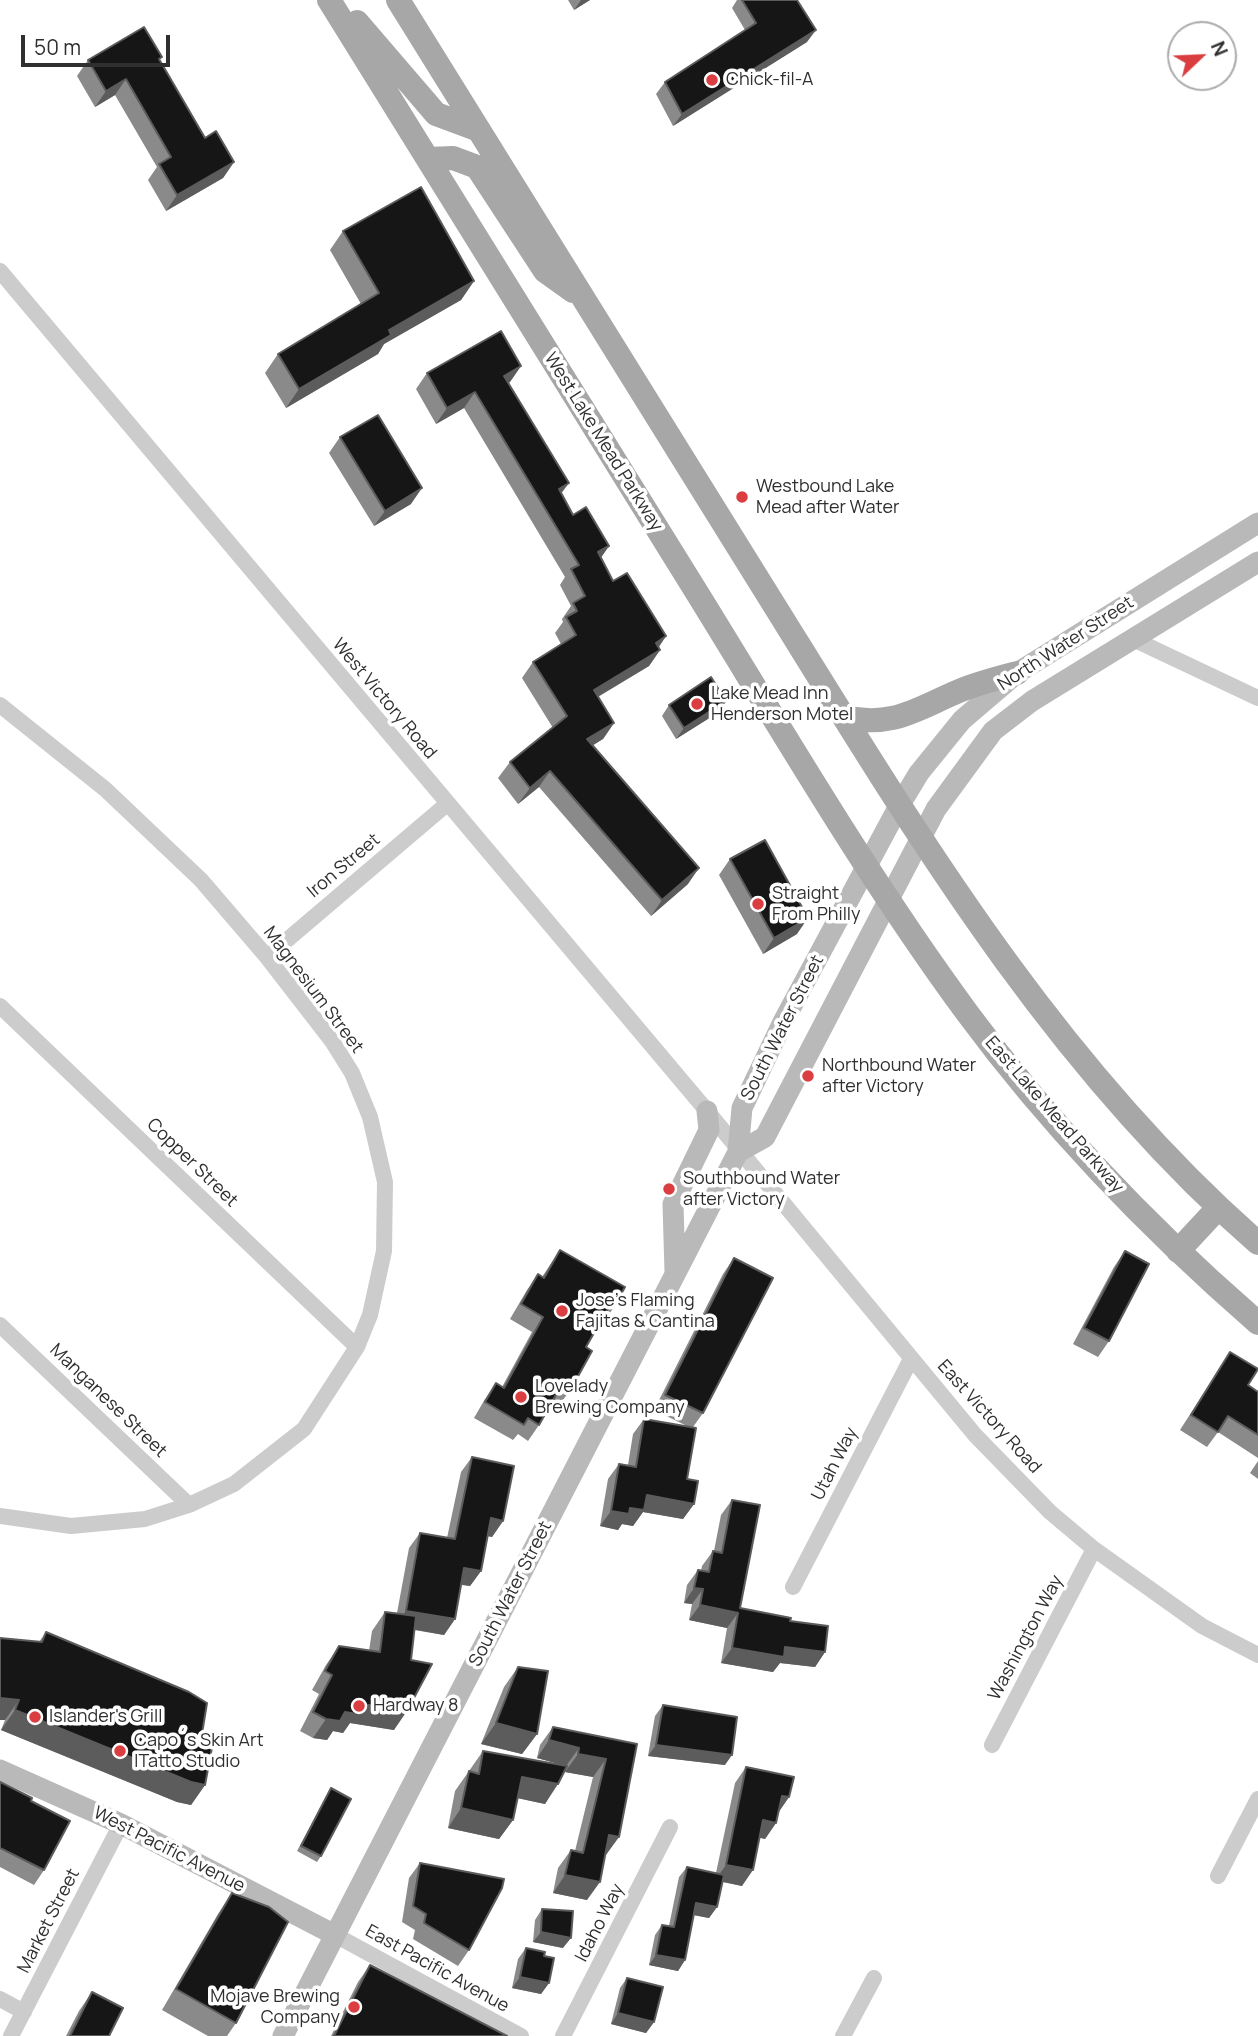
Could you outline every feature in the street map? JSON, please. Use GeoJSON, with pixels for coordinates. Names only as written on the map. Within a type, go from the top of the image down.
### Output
{"type":"FeatureCollection","features":[{"type":"Feature","properties":{"kind":"main road","name":"West Lake Mead Parkway"},"geometry":{"type":"LineString","coordinates":[[329,0],[879,882]]}},
{"type":"Feature","properties":{"kind":"main road"},"geometry":{"type":"LineString","coordinates":[[338,0],[436,114],[479,130]]}},
{"type":"Feature","properties":{"kind":"main road"},"geometry":{"type":"LineString","coordinates":[[398,0],[910,822],[994,947],[1069,1047],[1147,1136],[1218,1208],[1258,1243]]}},
{"type":"Feature","properties":{"kind":"main road"},"geometry":{"type":"LineString","coordinates":[[428,159],[453,158],[477,167],[545,271],[583,298]]}},
{"type":"Feature","properties":{"kind":"main road","name":"North Water Street"},"geometry":{"type":"LineString","coordinates":[[906,869],[910,822],[919,773],[962,720],[1017,673],[1258,523]]}},
{"type":"Feature","properties":{"kind":"main road","name":"North Water Street"},"geometry":{"type":"LineString","coordinates":[[884,835],[910,822],[954,781],[993,731],[1032,701],[1258,562]]}},
{"type":"Feature","properties":{"kind":"main road"},"geometry":{"type":"LineString","coordinates":[[844,717],[867,722],[900,718],[978,684],[1017,673]]}},
{"type":"Feature","properties":{"kind":"main road","name":"South Water Street"},"geometry":{"type":"LineString","coordinates":[[738,1152],[765,1137],[879,882],[884,835]]}},
{"type":"Feature","properties":{"kind":"main road","name":"South Water Street"},"geometry":{"type":"LineString","coordinates":[[283,2036],[738,1152],[742,1108],[783,1022],[879,882],[906,869]]}},
{"type":"Feature","properties":{"kind":"main road","name":"East Lake Mead Parkway"},"geometry":{"type":"LineString","coordinates":[[879,882],[970,1017],[1047,1114],[1099,1172],[1178,1251],[1258,1323]]}},
{"type":"Feature","properties":{"kind":"main road"},"geometry":{"type":"LineString","coordinates":[[675,1275],[673,1205],[709,1130],[707,1111]]}},
{"type":"Feature","properties":{"kind":"main road"},"geometry":{"type":"LineString","coordinates":[[1178,1251],[1218,1208]]}},
{"type":"Feature","properties":{"kind":"main road","name":"West Pacific Avenue"},"geometry":{"type":"LineString","coordinates":[[0,1770],[121,1824],[335,1935]]}},
{"type":"Feature","properties":{"kind":"street","name":"West Victory Road"},"geometry":{"type":"LineString","coordinates":[[0,271],[707,1111],[738,1152]]}},
{"type":"Feature","properties":{"kind":"street"},"geometry":{"type":"LineString","coordinates":[[1133,639],[1258,698]]}},
{"type":"Feature","properties":{"kind":"street","name":"Magnesium Street"},"geometry":{"type":"LineString","coordinates":[[0,705],[105,789],[201,880],[267,957],[332,1041],[352,1073],[370,1117],[385,1182],[384,1251],[370,1315],[356,1347],[304,1429],[234,1484],[189,1505],[145,1519],[72,1526],[0,1516]]}},
{"type":"Feature","properties":{"kind":"street","name":"Iron Street"},"geometry":{"type":"LineString","coordinates":[[267,957],[447,804]]}},
{"type":"Feature","properties":{"kind":"street","name":"Copper Street"},"geometry":{"type":"LineString","coordinates":[[0,1006],[356,1347]]}},
{"type":"Feature","properties":{"kind":"street","name":"East Victory Road"},"geometry":{"type":"LineString","coordinates":[[738,1152],[975,1435],[1050,1513],[1094,1549],[1202,1626],[1258,1655]]}},
{"type":"Feature","properties":{"kind":"street","name":"Manganese Street"},"geometry":{"type":"LineString","coordinates":[[0,1325],[189,1505]]}},
{"type":"Feature","properties":{"kind":"street","name":"Utah Way"},"geometry":{"type":"LineString","coordinates":[[793,1587],[911,1359]]}},
{"type":"Feature","properties":{"kind":"street","name":"Washington Way"},"geometry":{"type":"LineString","coordinates":[[992,1745],[1094,1549]]}},
{"type":"Feature","properties":{"kind":"street"},"geometry":{"type":"LineString","coordinates":[[1218,1876],[1258,1799]]}},
{"type":"Feature","properties":{"kind":"street","name":"Market Street"},"geometry":{"type":"LineString","coordinates":[[11,2036],[121,1824]]}},
{"type":"Feature","properties":{"kind":"street","name":"Idaho Way"},"geometry":{"type":"LineString","coordinates":[[563,2036],[670,1826]]}},
{"type":"Feature","properties":{"kind":"street","name":"East Pacific Avenue"},"geometry":{"type":"LineString","coordinates":[[335,1935],[521,2036]]}},
{"type":"Feature","properties":{"kind":"street"},"geometry":{"type":"LineString","coordinates":[[843,2036],[874,1978]]}},
{"type":"Feature","properties":{"kind":"street"},"geometry":{"type":"LineString","coordinates":[[0,1999],[24,2012]]}},
{"type":"Feature","properties":{"kind":"building"},"geometry":{"type":"Polygon","coordinates":[[[742,0],[797,0],[816,30],[682,114],[665,82],[756,23],[742,0]]]}},
{"type":"Feature","properties":{"kind":"building"},"geometry":{"type":"Polygon","coordinates":[[[144,27],[162,57],[159,59],[205,138],[216,131],[234,162],[177,195],[159,164],[171,157],[126,79],[106,91],[88,60],[144,27]]]}},
{"type":"Feature","properties":{"kind":"building"},"geometry":{"type":"Polygon","coordinates":[[[421,187],[474,281],[389,330],[391,335],[299,389],[278,354],[379,293],[343,231],[421,187]]]}},
{"type":"Feature","properties":{"kind":"building"},"geometry":{"type":"Polygon","coordinates":[[[501,331],[521,366],[504,376],[569,483],[559,489],[573,515],[586,507],[609,546],[598,552],[613,581],[627,573],[666,636],[656,643],[660,650],[594,690],[614,723],[587,739],[699,868],[662,900],[550,771],[530,788],[510,762],[567,716],[533,662],[576,635],[566,617],[577,611],[573,603],[585,596],[571,569],[579,565],[475,392],[447,408],[427,373],[501,331]]]}},
{"type":"Feature","properties":{"kind":"building"},"geometry":{"type":"Polygon","coordinates":[[[378,415],[422,488],[385,511],[340,437],[378,415]]]}},
{"type":"Feature","properties":{"kind":"building","name":"Lake Mead Inn Henderson Motel"},"geometry":{"type":"Polygon","coordinates":[[[711,677],[726,701],[684,728],[669,705],[711,677]]]}},
{"type":"Feature","properties":{"kind":"building"},"geometry":{"type":"Polygon","coordinates":[[[765,840],[808,918],[774,938],[730,859],[765,840]]]}},
{"type":"Feature","properties":{"kind":"building"},"geometry":{"type":"Polygon","coordinates":[[[560,1250],[625,1287],[614,1307],[610,1305],[586,1347],[592,1351],[571,1389],[562,1384],[539,1425],[528,1418],[524,1425],[485,1402],[496,1383],[504,1388],[543,1317],[521,1304],[538,1274],[544,1278],[560,1250]]]}},
{"type":"Feature","properties":{"kind":"building"},"geometry":{"type":"Polygon","coordinates":[[[1125,1251],[1149,1264],[1109,1341],[1084,1328],[1125,1251]]]}},
{"type":"Feature","properties":{"kind":"building"},"geometry":{"type":"Polygon","coordinates":[[[734,1258],[773,1278],[703,1413],[665,1395],[734,1258]]]}},
{"type":"Feature","properties":{"kind":"building"},"geometry":{"type":"Polygon","coordinates":[[[1230,1352],[1258,1369],[1248,1385],[1258,1392],[1258,1435],[1228,1416],[1218,1432],[1191,1415],[1230,1352]]]}},
{"type":"Feature","properties":{"kind":"building"},"geometry":{"type":"Polygon","coordinates":[[[644,1419],[696,1428],[687,1479],[698,1481],[694,1504],[647,1495],[644,1510],[630,1508],[629,1514],[611,1511],[619,1464],[636,1467],[644,1419]]]}},
{"type":"Feature","properties":{"kind":"building"},"geometry":{"type":"Polygon","coordinates":[[[472,1457],[514,1466],[503,1521],[491,1518],[481,1571],[464,1568],[455,1619],[406,1611],[420,1533],[455,1539],[472,1457]]]}},
{"type":"Feature","properties":{"kind":"building"},"geometry":{"type":"Polygon","coordinates":[[[732,1500],[760,1505],[740,1608],[791,1618],[790,1621],[828,1626],[825,1652],[785,1647],[784,1657],[732,1648],[738,1613],[700,1605],[703,1589],[694,1588],[698,1570],[709,1572],[713,1551],[722,1553],[732,1500]]]}},
{"type":"Feature","properties":{"kind":"building"},"geometry":{"type":"Polygon","coordinates":[[[385,1612],[416,1616],[411,1660],[432,1664],[407,1711],[362,1704],[357,1714],[345,1712],[340,1721],[326,1719],[313,1712],[332,1675],[325,1671],[339,1646],[380,1652],[385,1612]]]}},
{"type":"Feature","properties":{"kind":"building"},"geometry":{"type":"Polygon","coordinates":[[[46,1632],[189,1692],[207,1703],[201,1740],[213,1742],[205,1785],[191,1782],[15,1710],[19,1700],[0,1698],[0,1638],[42,1642],[46,1632]]]}},
{"type":"Feature","properties":{"kind":"building"},"geometry":{"type":"Polygon","coordinates":[[[518,1667],[548,1671],[537,1734],[496,1723],[518,1667]]]}},
{"type":"Feature","properties":{"kind":"building"},"geometry":{"type":"Polygon","coordinates":[[[663,1705],[737,1717],[732,1755],[656,1745],[663,1705]]]}},
{"type":"Feature","properties":{"kind":"building"},"geometry":{"type":"Polygon","coordinates":[[[553,1727],[637,1744],[619,1837],[609,1835],[600,1882],[565,1875],[571,1850],[583,1853],[606,1759],[578,1754],[579,1748],[549,1740],[553,1727]]]}},
{"type":"Feature","properties":{"kind":"building"},"geometry":{"type":"Polygon","coordinates":[[[483,1751],[567,1766],[558,1784],[522,1777],[513,1820],[461,1808],[469,1771],[479,1774],[483,1751]]]}},
{"type":"Feature","properties":{"kind":"building"},"geometry":{"type":"Polygon","coordinates":[[[746,1767],[794,1777],[789,1797],[782,1796],[776,1823],[763,1820],[753,1870],[726,1865],[746,1767]]]}},
{"type":"Feature","properties":{"kind":"building"},"geometry":{"type":"Polygon","coordinates":[[[0,1782],[70,1821],[44,1870],[0,1848],[0,1782]]]}},
{"type":"Feature","properties":{"kind":"building"},"geometry":{"type":"Polygon","coordinates":[[[331,1788],[351,1799],[321,1856],[301,1846],[331,1788]]]}},
{"type":"Feature","properties":{"kind":"building"},"geometry":{"type":"Polygon","coordinates":[[[420,1863],[504,1879],[502,1888],[469,1950],[424,1923],[426,1914],[413,1906],[420,1863]]]}},
{"type":"Feature","properties":{"kind":"building"},"geometry":{"type":"Polygon","coordinates":[[[687,1867],[724,1875],[717,1907],[696,1903],[685,1960],[656,1955],[662,1925],[674,1927],[687,1867]]]}},
{"type":"Feature","properties":{"kind":"building"},"geometry":{"type":"Polygon","coordinates":[[[232,1893],[269,1907],[288,1922],[236,2023],[176,1989],[232,1893]]]}},
{"type":"Feature","properties":{"kind":"building"},"geometry":{"type":"Polygon","coordinates":[[[542,1909],[573,1911],[571,1938],[541,1932],[542,1909]]]}},
{"type":"Feature","properties":{"kind":"building"},"geometry":{"type":"Polygon","coordinates":[[[526,1948],[545,1952],[544,1956],[554,1958],[549,1983],[520,1977],[526,1948]]]}},
{"type":"Feature","properties":{"kind":"building"},"geometry":{"type":"Polygon","coordinates":[[[370,1965],[507,2036],[334,2036],[370,1965]]]}},
{"type":"Feature","properties":{"kind":"building"},"geometry":{"type":"Polygon","coordinates":[[[627,1978],[663,1987],[654,2022],[618,2013],[627,1978]]]}},
{"type":"Feature","properties":{"kind":"building"},"geometry":{"type":"Polygon","coordinates":[[[92,1992],[123,2008],[109,2036],[70,2036],[92,1992]]]}},
{"type":"Feature","properties":{"kind":"place","name":"Chick-fil-A"},"geometry":{"type":"Point","coordinates":[712,80]}},
{"type":"Feature","properties":{"kind":"place","name":"Westbound Lake Mead after Water"},"geometry":{"type":"Point","coordinates":[742,497]}},
{"type":"Feature","properties":{"kind":"place","name":"Lake Mead Inn Henderson Motel"},"geometry":{"type":"Point","coordinates":[697,704]}},
{"type":"Feature","properties":{"kind":"place","name":"Straight From Philly"},"geometry":{"type":"Point","coordinates":[758,904]}},
{"type":"Feature","properties":{"kind":"place","name":"Northbound Water after Victory"},"geometry":{"type":"Point","coordinates":[808,1076]}},
{"type":"Feature","properties":{"kind":"place","name":"Southbound Water after Victory"},"geometry":{"type":"Point","coordinates":[669,1189]}},
{"type":"Feature","properties":{"kind":"place","name":"Jose’s Flaming Fajitas & Cantina"},"geometry":{"type":"Point","coordinates":[562,1311]}},
{"type":"Feature","properties":{"kind":"place","name":"Lovelady Brewing Company"},"geometry":{"type":"Point","coordinates":[521,1397]}},
{"type":"Feature","properties":{"kind":"place","name":"Hardway 8"},"geometry":{"type":"Point","coordinates":[359,1706]}},
{"type":"Feature","properties":{"kind":"place","name":"Islander's Grill"},"geometry":{"type":"Point","coordinates":[35,1717]}},
{"type":"Feature","properties":{"kind":"place","name":"Capo´s Skin Art |Tatto Studio"},"geometry":{"type":"Point","coordinates":[120,1751]}},
{"type":"Feature","properties":{"kind":"place","name":"Mojave Brewing Company"},"geometry":{"type":"Point","coordinates":[354,2007]}}]}
